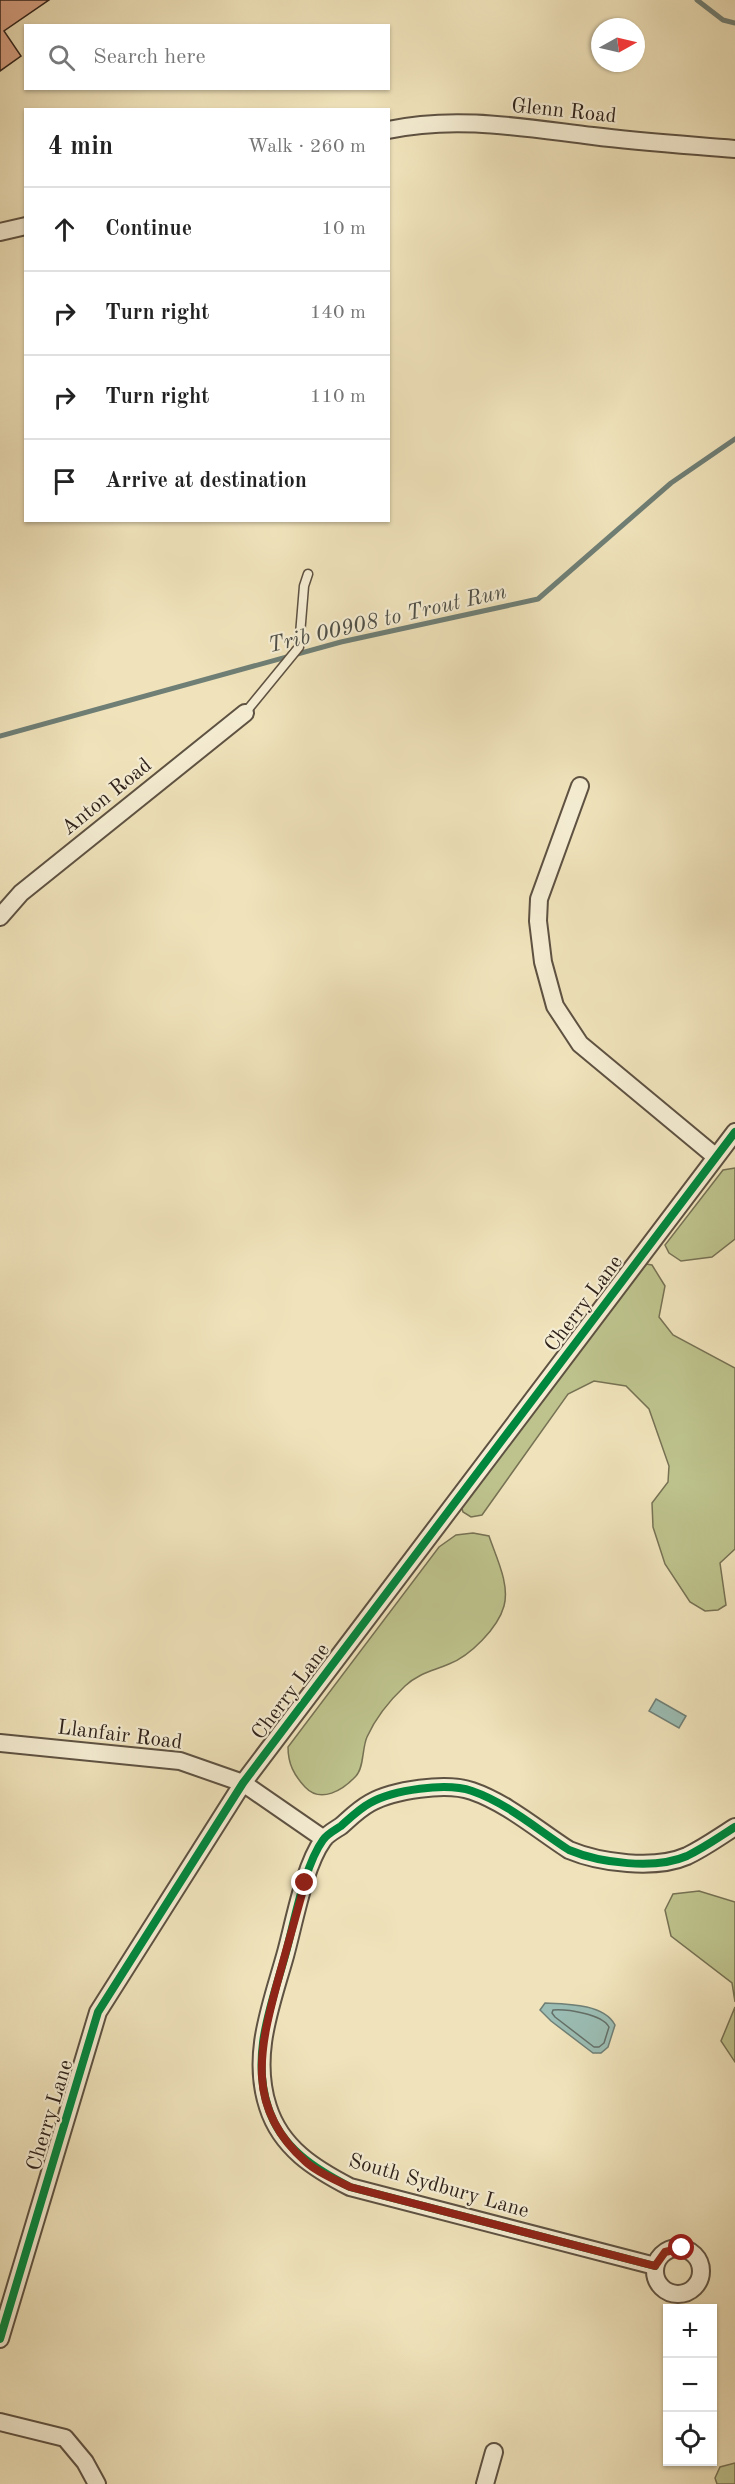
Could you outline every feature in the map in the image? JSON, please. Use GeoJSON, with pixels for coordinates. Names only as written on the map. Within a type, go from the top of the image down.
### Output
{"type":"FeatureCollection","features":[{"type":"Feature","properties":{"kind":"street","name":"Glenn Road"},"geometry":{"type":"LineString","coordinates":[[390,130],[438,123],[472,122],[609,138],[735,149]]}},
{"type":"Feature","properties":{"kind":"street"},"geometry":{"type":"LineString","coordinates":[[0,232],[24,226]]}},
{"type":"Feature","properties":{"kind":"street","name":"Anton Road"},"geometry":{"type":"LineString","coordinates":[[0,917],[21,893],[245,714]]}},
{"type":"Feature","properties":{"kind":"street"},"geometry":{"type":"LineString","coordinates":[[580,786],[539,899],[537,921],[543,962],[555,1006],[580,1044],[716,1157]]}},
{"type":"Feature","properties":{"kind":"street","name":"Cherry Lane"},"geometry":{"type":"LineString","coordinates":[[0,2339],[98,2012],[243,1784],[735,1132]]}},
{"type":"Feature","properties":{"kind":"street","name":"Llanfair Road"},"geometry":{"type":"LineString","coordinates":[[0,1743],[180,1761],[243,1784],[324,1839]]}},
{"type":"Feature","properties":{"kind":"street"},"geometry":{"type":"LineString","coordinates":[[324,1839],[370,1803],[399,1793],[435,1788],[470,1790],[496,1802],[569,1850],[598,1859],[643,1864],[686,1856],[735,1827]]}},
{"type":"Feature","properties":{"kind":"street","name":"South Sydbury Lane"},"geometry":{"type":"LineString","coordinates":[[324,1839],[305,1883],[261,2048],[263,2089],[268,2108],[282,2134],[308,2164],[350,2187],[655,2266]]}},
{"type":"Feature","properties":{"kind":"street"},"geometry":{"type":"LineString","coordinates":[[0,2422],[65,2438],[85,2462],[97,2484]]}},
{"type":"Feature","properties":{"kind":"street"},"geometry":{"type":"LineString","coordinates":[[485,2484],[494,2452]]}},
{"type":"Feature","properties":{"kind":"lane"},"geometry":{"type":"LineString","coordinates":[[245,714],[299,647],[304,586],[308,573]]}},
{"type":"Feature","properties":{"kind":"green space"},"geometry":{"type":"Polygon","coordinates":[[[735,1168],[735,1239],[712,1257],[681,1261],[669,1253],[665,1245],[723,1170],[735,1168]]]}},
{"type":"Feature","properties":{"kind":"green space"},"geometry":{"type":"Polygon","coordinates":[[[646,1264],[652,1265],[665,1286],[659,1317],[673,1335],[735,1368],[735,1549],[720,1563],[726,1605],[718,1610],[705,1611],[690,1602],[665,1564],[653,1527],[652,1503],[668,1482],[669,1466],[649,1409],[626,1386],[594,1381],[568,1394],[482,1515],[471,1517],[463,1512],[461,1506],[646,1264]]]}},
{"type":"Feature","properties":{"kind":"green space"},"geometry":{"type":"Polygon","coordinates":[[[473,1533],[489,1536],[504,1580],[504,1606],[496,1623],[466,1655],[416,1678],[394,1697],[371,1730],[365,1742],[359,1772],[351,1781],[325,1795],[311,1792],[295,1774],[290,1764],[288,1747],[439,1547],[456,1535],[473,1533]]]}},
{"type":"Feature","properties":{"kind":"green space"},"geometry":{"type":"Polygon","coordinates":[[[699,1891],[735,1902],[735,2002],[732,1983],[671,1936],[665,1910],[673,1894],[699,1891]]]}},
{"type":"Feature","properties":{"kind":"green space"},"geometry":{"type":"Polygon","coordinates":[[[735,2007],[735,2062],[721,2041],[735,2007]]]}},
{"type":"Feature","properties":{"kind":"green space"},"geometry":{"type":"Polygon","coordinates":[[[735,2463],[735,2484],[717,2484],[715,2478],[720,2467],[735,2463]]]}},
{"type":"Feature","properties":{"kind":"water"},"geometry":{"type":"Polygon","coordinates":[[[656,1699],[686,1716],[679,1728],[649,1711],[656,1699]]]}},
{"type":"Feature","properties":{"kind":"water"},"geometry":{"type":"Polygon","coordinates":[[[545,2003],[584,2006],[603,2013],[615,2025],[608,2047],[601,2053],[593,2053],[540,2010],[545,2003]]]}},
{"type":"Feature","properties":{"kind":"building"},"geometry":{"type":"Polygon","coordinates":[[[0,0],[49,0],[4,31],[21,56],[0,71],[0,0]]]}},
{"type":"Feature","properties":{"kind":"waterway"},"geometry":{"type":"LineString","coordinates":[[697,0],[723,20],[735,23]]}},
{"type":"Feature","properties":{"kind":"waterway","name":"Trib 00908 to Trout Run"},"geometry":{"type":"LineString","coordinates":[[0,736],[341,642],[538,599],[671,483],[735,439]]}},
{"type":"Feature","properties":{"kind":"cycle path"},"geometry":{"type":"LineString","coordinates":[[0,2339],[98,2012],[243,1783],[735,1132]]}},
{"type":"Feature","properties":{"kind":"cycle path"},"geometry":{"type":"LineString","coordinates":[[655,2266],[350,2187],[324,2173],[290,2146],[281,2134],[268,2107],[263,2088],[262,2068],[265,2031],[300,1896],[316,1851],[329,1834],[362,1808],[380,1798],[434,1787],[461,1788],[498,1802],[569,1850],[582,1855],[628,1863],[659,1863],[687,1856],[735,1827]]}},
{"type":"Feature","properties":{"kind":"route"},"geometry":{"type":"LineString","coordinates":[[305,1883],[264,2032],[261,2048],[261,2074],[268,2108],[274,2121],[295,2151],[308,2164],[350,2187],[655,2266],[665,2252],[682,2248]]}}]}
